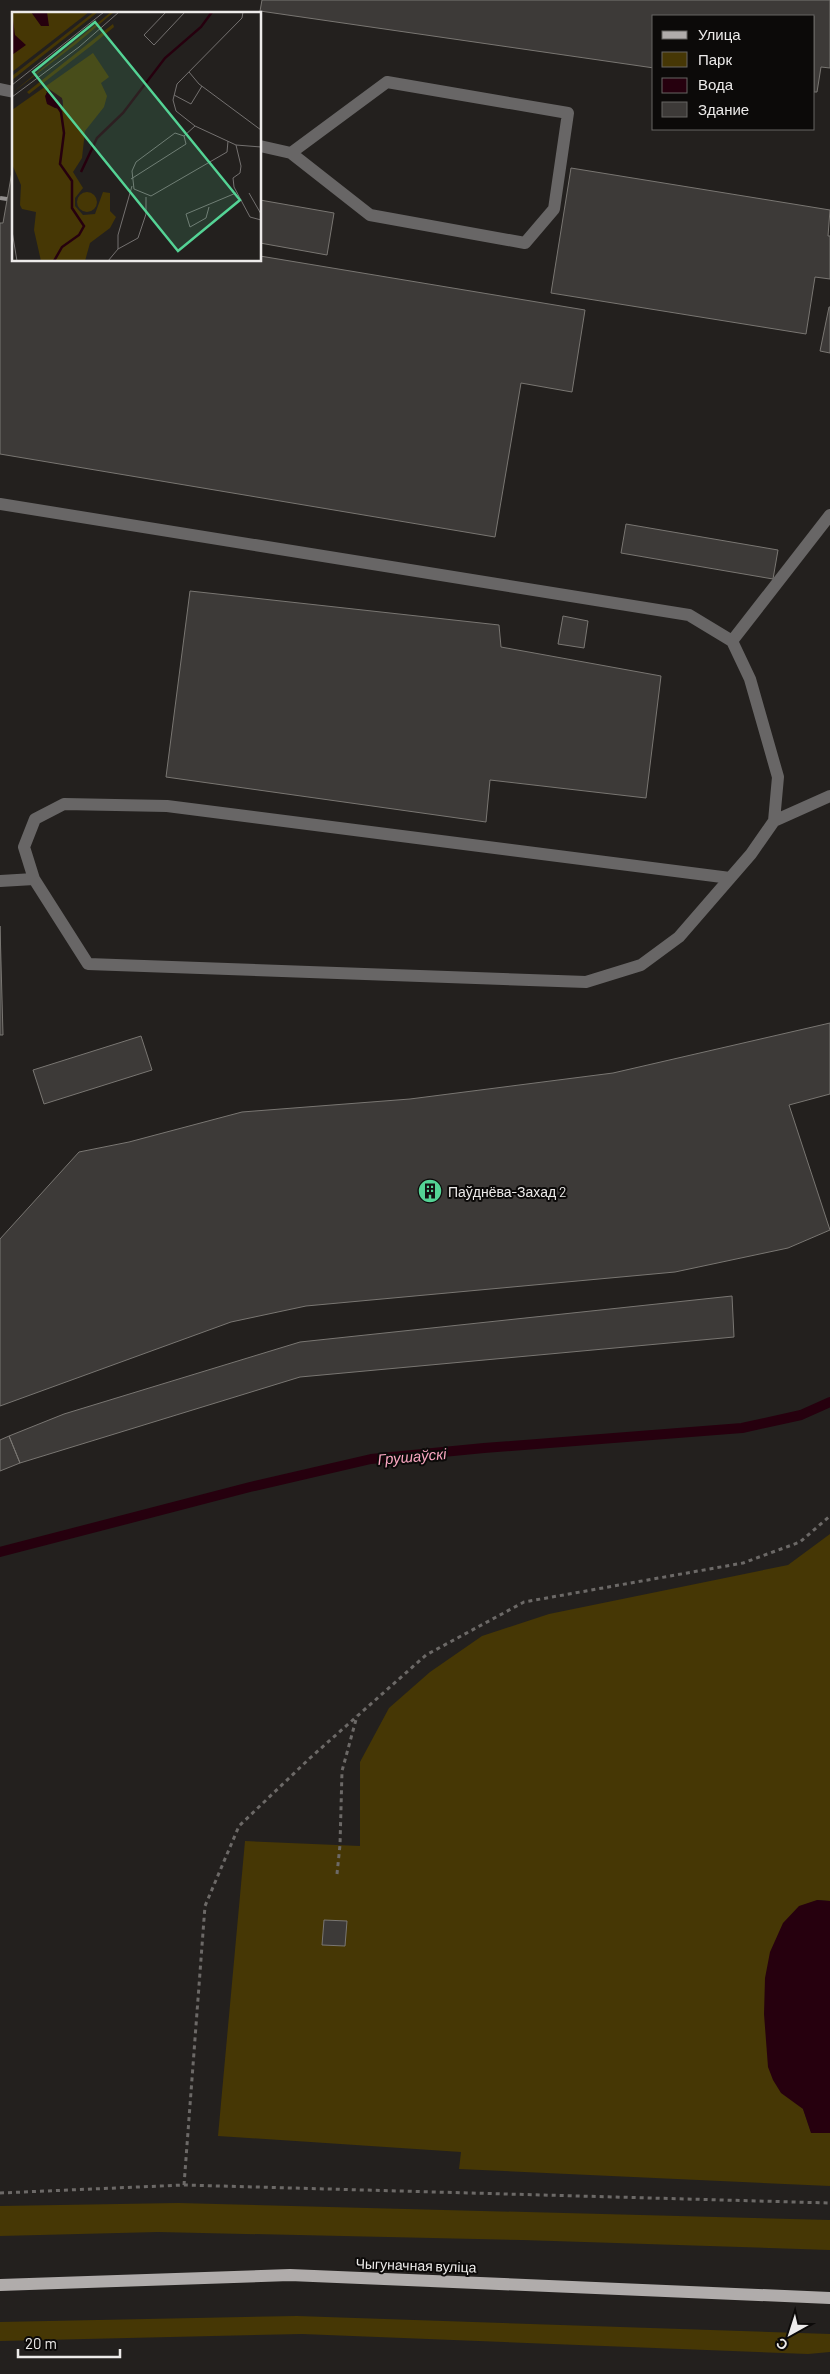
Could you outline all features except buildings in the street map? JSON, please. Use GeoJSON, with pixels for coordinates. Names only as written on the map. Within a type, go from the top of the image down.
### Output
{"type":"FeatureCollection","features":[{"type":"Feature","properties":{"kind":"main road","name":"Чыгуначная вуліца"},"geometry":{"type":"LineString","coordinates":[[0,2285],[290,2275],[830,2298]]}},
{"type":"Feature","properties":{"kind":"lane"},"geometry":{"type":"LineString","coordinates":[[261,146],[291,153],[370,216],[525,243],[554,209],[568,113],[387,82],[291,153]]}},
{"type":"Feature","properties":{"kind":"lane"},"geometry":{"type":"LineString","coordinates":[[0,504],[689,614],[732,641],[750,679],[778,777],[774,821]]}},
{"type":"Feature","properties":{"kind":"lane"},"geometry":{"type":"LineString","coordinates":[[732,641],[830,515]]}},
{"type":"Feature","properties":{"kind":"lane"},"geometry":{"type":"LineString","coordinates":[[730,878],[166,806],[64,804],[35,819],[24,847],[34,878],[88,964],[586,982],[641,965],[679,937],[730,878],[774,821],[830,796]]}},
{"type":"Feature","properties":{"kind":"lane"},"geometry":{"type":"LineString","coordinates":[[0,881],[34,878]]}},
{"type":"Feature","properties":{"kind":"path"},"geometry":{"type":"LineString","coordinates":[[184,2185],[205,1906],[239,1826],[426,1655],[524,1602],[743,1564],[800,1542],[830,1516]]}},
{"type":"Feature","properties":{"kind":"path"},"geometry":{"type":"LineString","coordinates":[[337,1874],[340,1844],[342,1770],[358,1716]]}},
{"type":"Feature","properties":{"kind":"path"},"geometry":{"type":"LineString","coordinates":[[0,2193],[184,2185],[830,2203]]}},
{"type":"Feature","properties":{"kind":"green space"},"geometry":{"type":"Polygon","coordinates":[[[830,1534],[830,1901],[817,1900],[803,2109],[811,2132],[830,2133],[830,2186],[459,2169],[461,2152],[218,2136],[245,1841],[360,1846],[360,1762],[389,1708],[430,1672],[482,1636],[549,1614],[788,1565],[830,1534]]]}},
{"type":"Feature","properties":{"kind":"green space"},"geometry":{"type":"Polygon","coordinates":[[[178,2203],[830,2220],[830,2250],[522,2240],[158,2232],[0,2236],[0,2206],[178,2203]]]}},
{"type":"Feature","properties":{"kind":"green space"},"geometry":{"type":"Polygon","coordinates":[[[297,2316],[830,2334],[830,2352],[808,2354],[302,2334],[0,2341],[0,2322],[297,2316]]]}},
{"type":"Feature","properties":{"kind":"water"},"geometry":{"type":"Polygon","coordinates":[[[817,1900],[830,1901],[830,2133],[811,2133],[803,2109],[781,2093],[773,2080],[768,2067],[764,2014],[765,1978],[770,1952],[783,1923],[799,1906],[817,1900]]]}},
{"type":"Feature","properties":{"kind":"waterway","name":"Грушаўскі"},"geometry":{"type":"LineString","coordinates":[[0,1552],[250,1487],[371,1459],[484,1448],[742,1428],[801,1415],[830,1402]]}},
{"type":"Feature","properties":{"kind":"railway"},"geometry":{"type":"LineString","coordinates":[[0,198],[7,199]]}},
{"type":"Feature","properties":{"kind":"place","name":"Паўднёва-Захад 2"},"geometry":{"type":"Point","coordinates":[430,1191]}}]}
